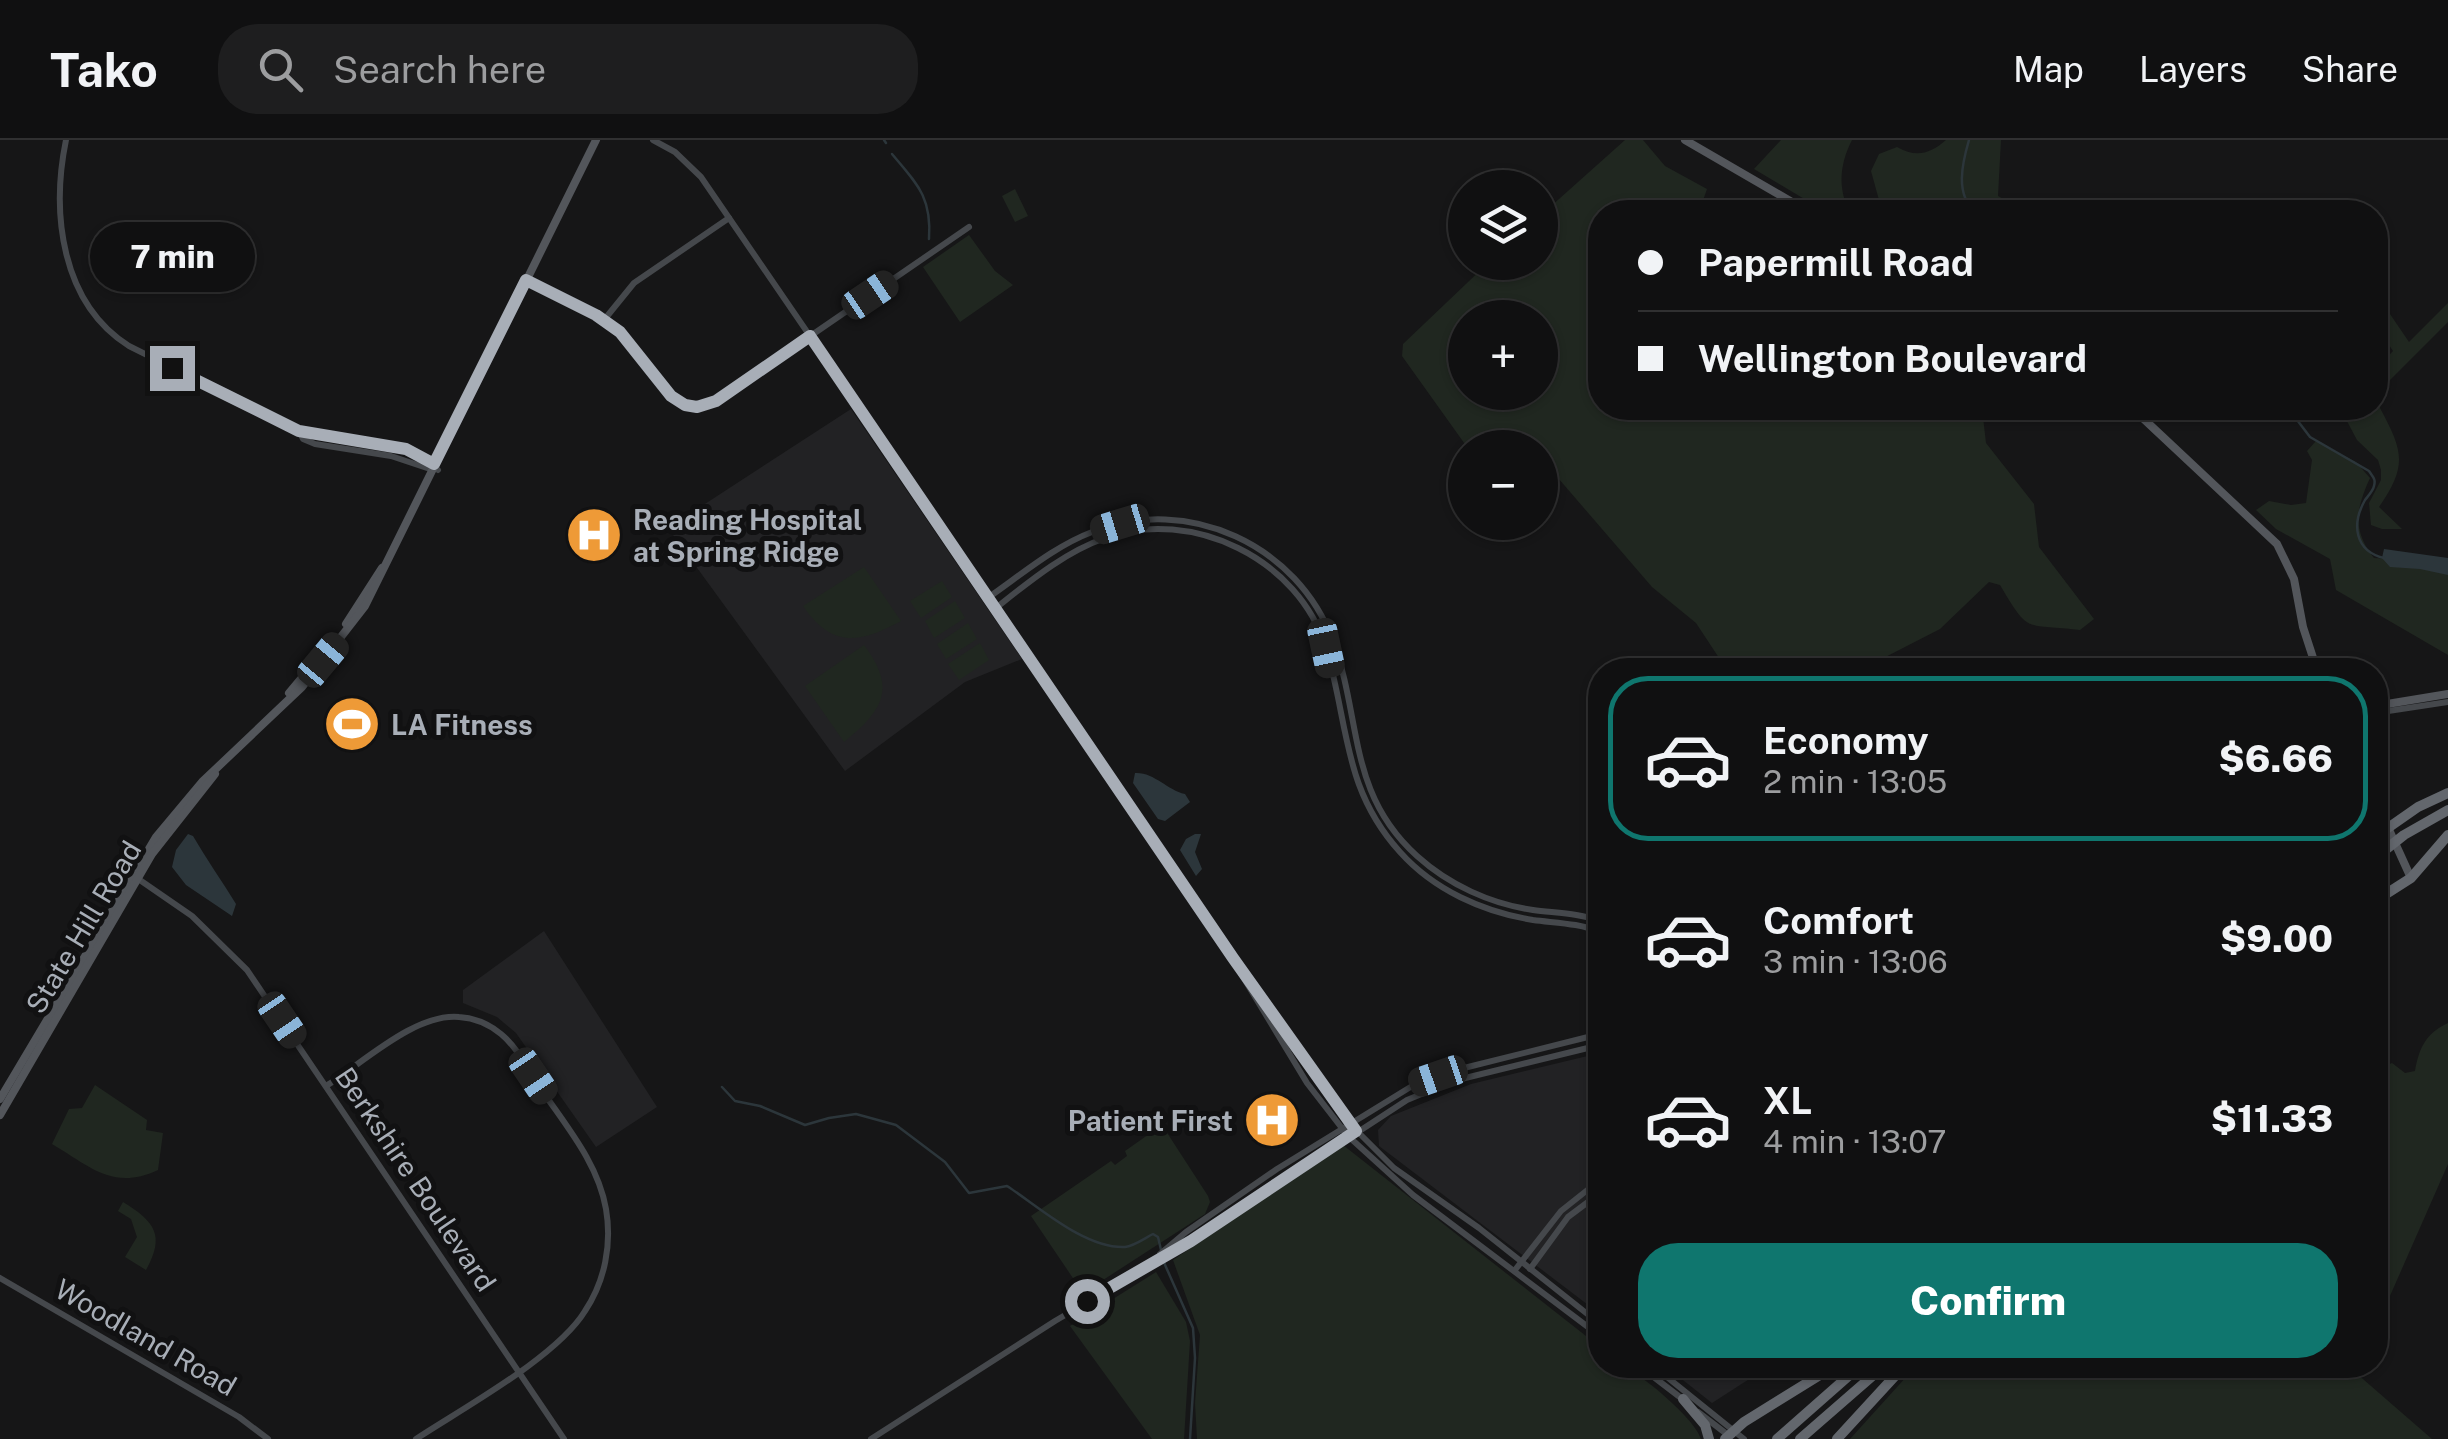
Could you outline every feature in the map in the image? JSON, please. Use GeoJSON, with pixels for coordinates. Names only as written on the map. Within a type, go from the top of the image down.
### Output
{"type":"FeatureCollection","features":[{"type":"Feature","properties":{"kind":"highway"},"geometry":{"type":"LineString","coordinates":[[2388,828],[2448,793]]}},
{"type":"Feature","properties":{"kind":"highway"},"geometry":{"type":"LineString","coordinates":[[2388,848],[2448,810]]}},
{"type":"Feature","properties":{"kind":"highway"},"geometry":{"type":"LineString","coordinates":[[2388,893],[2411,878],[2448,835]]}},
{"type":"Feature","properties":{"kind":"highway"},"geometry":{"type":"LineString","coordinates":[[1730,1436],[1817,1378]]}},
{"type":"Feature","properties":{"kind":"highway"},"geometry":{"type":"LineString","coordinates":[[1777,1439],[1846,1378]]}},
{"type":"Feature","properties":{"kind":"highway"},"geometry":{"type":"LineString","coordinates":[[1800,1439],[1870,1378]]}},
{"type":"Feature","properties":{"kind":"highway"},"geometry":{"type":"LineString","coordinates":[[1836,1439],[1893,1378]]}},
{"type":"Feature","properties":{"kind":"highway"},"geometry":{"type":"LineString","coordinates":[[1682,1399],[1704,1425],[1709,1439]]}},
{"type":"Feature","properties":{"kind":"main road"},"geometry":{"type":"LineString","coordinates":[[66,140],[61,180],[66,250],[78,292],[93,314],[129,346],[299,431],[303,439],[433,467]]}},
{"type":"Feature","properties":{"kind":"main road","name":"State Hill Road"},"geometry":{"type":"LineString","coordinates":[[0,1115],[156,837],[202,782],[302,686],[365,606],[596,140]]}},
{"type":"Feature","properties":{"kind":"main road"},"geometry":{"type":"LineString","coordinates":[[653,140],[675,152],[697,172],[1233,958],[1286,1051],[1345,1126],[1403,1186],[1588,1327]]}},
{"type":"Feature","properties":{"kind":"main road"},"geometry":{"type":"LineString","coordinates":[[1685,140],[1788,200]]}},
{"type":"Feature","properties":{"kind":"main road"},"geometry":{"type":"LineString","coordinates":[[604,320],[634,283],[729,218]]}},
{"type":"Feature","properties":{"kind":"main road"},"geometry":{"type":"LineString","coordinates":[[526,280],[604,320],[633,344],[675,400],[697,407],[716,401],[970,228]]}},
{"type":"Feature","properties":{"kind":"main road"},"geometry":{"type":"LineString","coordinates":[[2145,420],[2276,544],[2294,579],[2313,658]]}},
{"type":"Feature","properties":{"kind":"main road"},"geometry":{"type":"LineString","coordinates":[[989,597],[1090,532],[1120,524],[1164,518],[1185,520],[1244,539],[1286,569],[1321,610],[1335,645],[1356,750],[1376,802],[1416,855],[1464,888],[1503,904],[1588,919]]}},
{"type":"Feature","properties":{"kind":"main road"},"geometry":{"type":"LineString","coordinates":[[997,608],[1053,566],[1108,537],[1133,530],[1174,529],[1236,546],[1285,582],[1310,614],[1326,648],[1354,776],[1378,825],[1400,852],[1439,885],[1477,906],[1588,930]]}},
{"type":"Feature","properties":{"kind":"main road"},"geometry":{"type":"LineString","coordinates":[[2388,707],[2448,698]]}},
{"type":"Feature","properties":{"kind":"main road"},"geometry":{"type":"LineString","coordinates":[[2388,827],[2411,878]]}},
{"type":"Feature","properties":{"kind":"main road","name":"State Hill Road"},"geometry":{"type":"LineString","coordinates":[[0,1099],[135,877]]}},
{"type":"Feature","properties":{"kind":"main road","name":"Berkshire Boulevard"},"geometry":{"type":"LineString","coordinates":[[135,877],[192,916],[237,958],[564,1439]]}},
{"type":"Feature","properties":{"kind":"main road"},"geometry":{"type":"LineString","coordinates":[[326,1086],[420,1024],[448,1016],[479,1021],[499,1032],[533,1076],[592,1166],[604,1199],[608,1238],[602,1277],[582,1317],[558,1343],[416,1439]]}},
{"type":"Feature","properties":{"kind":"main road"},"geometry":{"type":"LineString","coordinates":[[1152,1261],[1186,1232],[1417,1083],[1588,1037]]}},
{"type":"Feature","properties":{"kind":"main road"},"geometry":{"type":"LineString","coordinates":[[870,1439],[1152,1261],[1191,1241],[1408,1100],[1439,1086],[1588,1048]]}},
{"type":"Feature","properties":{"kind":"main road"},"geometry":{"type":"LineString","coordinates":[[1352,1134],[1588,1315]]}},
{"type":"Feature","properties":{"kind":"main road"},"geometry":{"type":"LineString","coordinates":[[1515,1270],[1561,1211],[1588,1190]]}},
{"type":"Feature","properties":{"kind":"main road"},"geometry":{"type":"LineString","coordinates":[[1524,1277],[1568,1218],[1588,1202]]}},
{"type":"Feature","properties":{"kind":"main road","name":"Woodland Road"},"geometry":{"type":"LineString","coordinates":[[0,1278],[239,1417],[268,1439]]}},
{"type":"Feature","properties":{"kind":"main road"},"geometry":{"type":"LineString","coordinates":[[1655,1378],[1730,1436],[1744,1439]]}},
{"type":"Feature","properties":{"kind":"main road"},"geometry":{"type":"LineString","coordinates":[[1666,1378],[1730,1436]]}},
{"type":"Feature","properties":{"kind":"shaded area"},"geometry":{"type":"Polygon","coordinates":[[[1625,140],[1643,140],[1665,166],[1707,189],[1703,200],[1588,200],[1588,420],[1983,420],[1986,443],[2034,504],[2039,547],[2094,619],[2080,630],[2031,624],[2017,613],[2000,585],[1989,582],[1940,629],[1883,658],[1719,658],[1696,623],[1652,587],[1558,478],[1558,430],[1455,430],[1402,356],[1403,344],[1448,301],[1448,410],[1558,410],[1558,300],[1449,300],[1470,280],[1558,280],[1558,200],[1625,140]]]}},
{"type":"Feature","properties":{"kind":"shaded area"},"geometry":{"type":"Polygon","coordinates":[[[1781,140],[1852,140],[1842,176],[1845,200],[1806,200],[1754,169],[1781,140]]]}},
{"type":"Feature","properties":{"kind":"shaded area"},"geometry":{"type":"Polygon","coordinates":[[[1946,140],[2001,140],[1998,196],[2005,200],[1879,200],[1871,171],[1879,154],[1897,147],[1910,153],[1934,149],[1946,140]]]}},
{"type":"Feature","properties":{"kind":"shaded area"},"geometry":{"type":"Polygon","coordinates":[[[1015,189],[1028,216],[1015,222],[1002,196],[1015,189]]]}},
{"type":"Feature","properties":{"kind":"shaded area"},"geometry":{"type":"Polygon","coordinates":[[[969,235],[995,271],[1013,285],[960,322],[923,267],[969,235]]]}},
{"type":"Feature","properties":{"kind":"shaded area"},"geometry":{"type":"Polygon","coordinates":[[[2448,303],[2448,322],[2388,382],[2388,356],[2393,351],[2388,344],[2388,311],[2409,342],[2448,303]]]}},
{"type":"Feature","properties":{"kind":"shaded area"},"geometry":{"type":"Polygon","coordinates":[[[851,409],[1022,659],[965,682],[845,771],[668,528],[851,409]]]}},
{"type":"Feature","properties":{"kind":"shaded area"},"geometry":{"type":"Polygon","coordinates":[[[2346,420],[2386,420],[2399,458],[2395,480],[2379,507],[2402,529],[2371,525],[2369,503],[2381,480],[2381,470],[2378,460],[2357,440],[2346,420]]]}},
{"type":"Feature","properties":{"kind":"shaded area"},"geometry":{"type":"Polygon","coordinates":[[[2316,441],[2356,462],[2370,478],[2358,519],[2362,538],[2374,558],[2412,560],[2448,572],[2448,655],[2336,590],[2330,559],[2276,529],[2256,510],[2269,501],[2306,503],[2312,460],[2307,451],[2316,441]]]}},
{"type":"Feature","properties":{"kind":"shaded area"},"geometry":{"type":"Polygon","coordinates":[[[2384,549],[2448,558],[2448,575],[2390,567],[2382,558],[2384,549]]]}},
{"type":"Feature","properties":{"kind":"shaded area"},"geometry":{"type":"Polygon","coordinates":[[[864,567],[901,621],[859,637],[836,635],[814,620],[803,606],[864,567]]]}},
{"type":"Feature","properties":{"kind":"shaded area"},"geometry":{"type":"Polygon","coordinates":[[[942,581],[952,597],[921,618],[910,601],[942,581]]]}},
{"type":"Feature","properties":{"kind":"shaded area"},"geometry":{"type":"Polygon","coordinates":[[[955,601],[965,618],[934,638],[925,621],[955,601]]]}},
{"type":"Feature","properties":{"kind":"shaded area"},"geometry":{"type":"Polygon","coordinates":[[[968,623],[977,639],[946,659],[937,644],[968,623]]]}},
{"type":"Feature","properties":{"kind":"shaded area"},"geometry":{"type":"Polygon","coordinates":[[[980,643],[989,660],[959,680],[948,664],[980,643]]]}},
{"type":"Feature","properties":{"kind":"shaded area"},"geometry":{"type":"Polygon","coordinates":[[[864,645],[880,674],[881,698],[868,720],[844,742],[805,686],[864,645]]]}},
{"type":"Feature","properties":{"kind":"shaded area"},"geometry":{"type":"Polygon","coordinates":[[[1135,773],[1148,775],[1185,794],[1190,802],[1165,821],[1158,819],[1133,783],[1135,773]]]}},
{"type":"Feature","properties":{"kind":"shaded area"},"geometry":{"type":"Polygon","coordinates":[[[188,834],[236,904],[232,916],[186,885],[172,867],[176,850],[188,834]]]}},
{"type":"Feature","properties":{"kind":"shaded area"},"geometry":{"type":"Polygon","coordinates":[[[1201,834],[1195,852],[1202,869],[1196,876],[1180,850],[1186,839],[1201,834]]]}},
{"type":"Feature","properties":{"kind":"shaded area"},"geometry":{"type":"Polygon","coordinates":[[[544,931],[657,1107],[596,1147],[516,1033],[497,1017],[463,1003],[463,990],[544,931]]]}},
{"type":"Feature","properties":{"kind":"shaded area"},"geometry":{"type":"Polygon","coordinates":[[[2448,1023],[2448,1164],[2388,1300],[2388,1065],[2392,1063],[2405,1073],[2415,1071],[2425,1042],[2448,1023]]]}},
{"type":"Feature","properties":{"kind":"shaded area"},"geometry":{"type":"Polygon","coordinates":[[[1588,1056],[1588,1305],[1379,1146],[1378,1130],[1391,1116],[1471,1084],[1588,1056]]]}},
{"type":"Feature","properties":{"kind":"shaded area"},"geometry":{"type":"Polygon","coordinates":[[[95,1085],[147,1120],[146,1130],[163,1133],[158,1170],[142,1176],[115,1177],[91,1168],[52,1144],[69,1109],[82,1108],[95,1085]]]}},
{"type":"Feature","properties":{"kind":"shaded area"},"geometry":{"type":"Polygon","coordinates":[[[1162,1125],[1208,1196],[1205,1214],[1083,1293],[1031,1216],[1111,1161],[1115,1165],[1127,1156],[1125,1151],[1162,1125]]]}},
{"type":"Feature","properties":{"kind":"shaded area"},"geometry":{"type":"Polygon","coordinates":[[[1343,1145],[1588,1338],[1588,1378],[1641,1378],[1690,1421],[1701,1439],[1197,1439],[1195,1403],[1200,1335],[1173,1260],[1343,1145]]]}},
{"type":"Feature","properties":{"kind":"shaded area"},"geometry":{"type":"Polygon","coordinates":[[[123,1202],[154,1230],[155,1247],[146,1270],[125,1257],[137,1237],[131,1219],[118,1211],[123,1202]]]}},
{"type":"Feature","properties":{"kind":"shaded area"},"geometry":{"type":"Polygon","coordinates":[[[1156,1272],[1186,1322],[1190,1341],[1184,1439],[1152,1439],[1070,1326],[1156,1272]]]}},
{"type":"Feature","properties":{"kind":"shaded area"},"geometry":{"type":"Polygon","coordinates":[[[1680,1378],[1751,1378],[1712,1403],[1680,1378]]]}},
{"type":"Feature","properties":{"kind":"shaded area"},"geometry":{"type":"Polygon","coordinates":[[[1905,1378],[2362,1378],[2432,1439],[1850,1439],[1905,1378]]]}},
{"type":"Feature","properties":{"kind":"waterway"},"geometry":{"type":"LineString","coordinates":[[1966,200],[1962,188],[1969,140]]}},
{"type":"Feature","properties":{"kind":"waterway"},"geometry":{"type":"LineString","coordinates":[[892,154],[925,202],[929,239]]}},
{"type":"Feature","properties":{"kind":"waterway"},"geometry":{"type":"LineString","coordinates":[[2297,420],[2310,437],[2373,477],[2373,488],[2358,519],[2358,536],[2367,550],[2384,558]]}},
{"type":"Feature","properties":{"kind":"waterway"},"geometry":{"type":"LineString","coordinates":[[722,1087],[735,1101],[760,1106],[805,1125],[856,1114],[896,1125],[945,1162],[969,1193],[1007,1186],[1063,1225],[1094,1241],[1125,1247],[1153,1234],[1158,1237],[1161,1250]]}},
{"type":"Feature","properties":{"kind":"waterway"},"geometry":{"type":"LineString","coordinates":[[1162,1258],[1193,1328],[1190,1439]]}},
{"type":"Feature","properties":{"kind":"place","name":"Reading Hospital at Spring Ridge"},"geometry":{"type":"Point","coordinates":[594,535]}},
{"type":"Feature","properties":{"kind":"place","name":"LA Fitness"},"geometry":{"type":"Point","coordinates":[352,724]}},
{"type":"Feature","properties":{"kind":"place","name":"Patient First"},"geometry":{"type":"Point","coordinates":[1272,1120]}},
{"type":"Feature","properties":{"kind":"route"},"geometry":{"type":"LineString","coordinates":[[172,368],[299,431],[406,449],[434,464],[526,280],[596,315],[620,332],[671,396],[685,405],[697,407],[716,401],[810,336],[1233,958],[1356,1131],[1191,1241],[1087,1301]]}}]}
